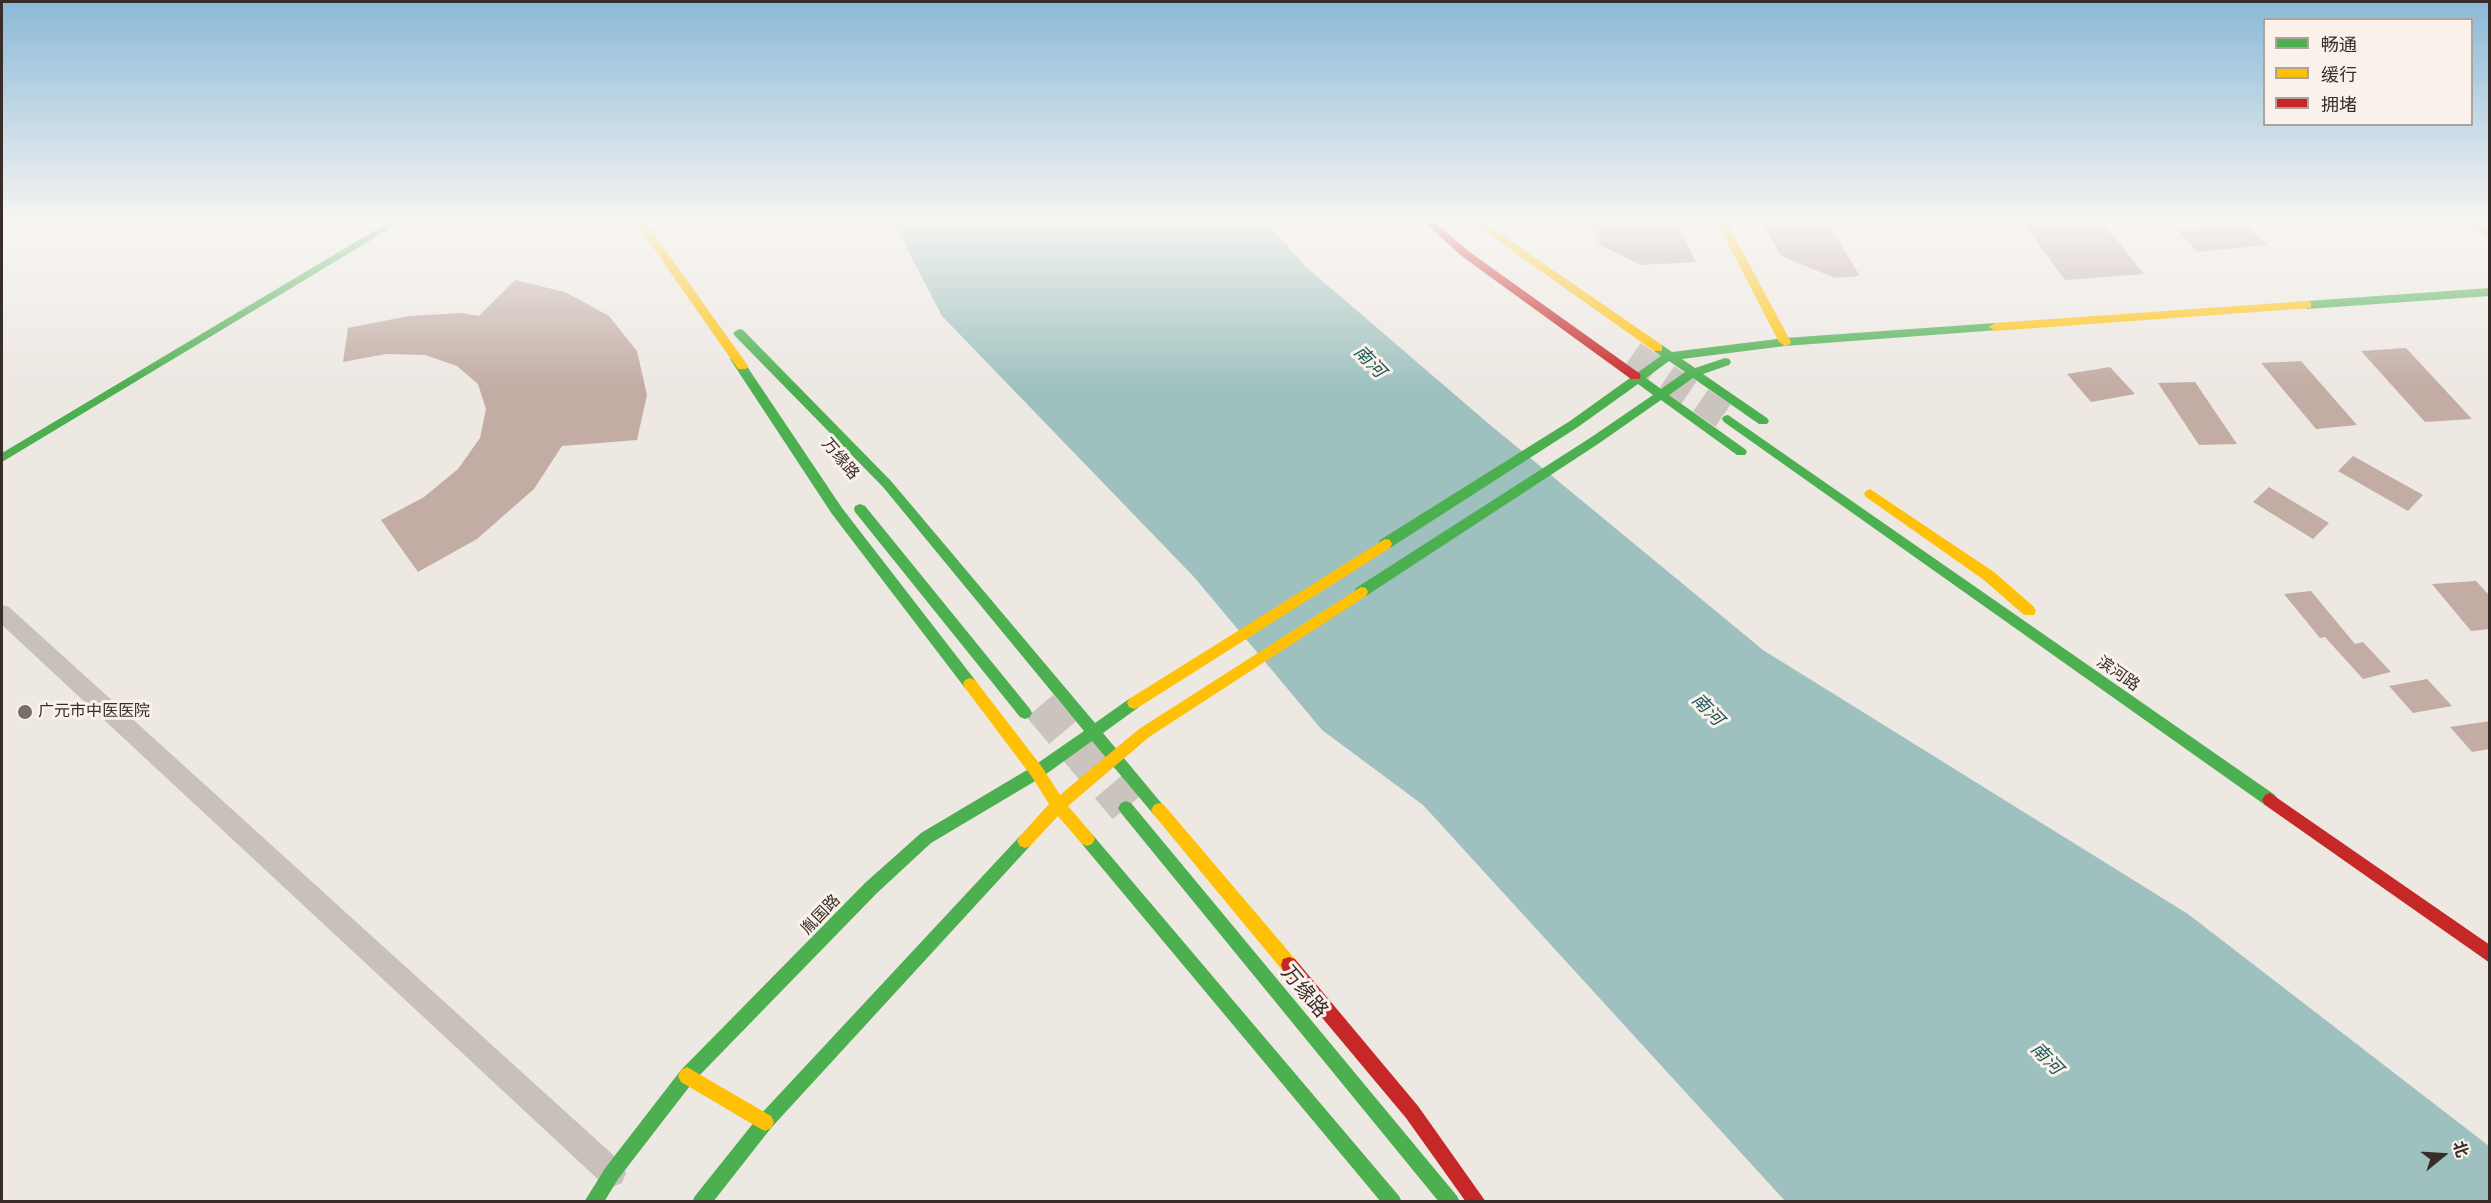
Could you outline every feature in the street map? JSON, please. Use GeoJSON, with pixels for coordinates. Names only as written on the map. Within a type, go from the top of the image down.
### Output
{"type":"FeatureCollection","features":[{"type":"Feature","properties":{"kind":"main road"},"geometry":{"type":"LineString","coordinates":[[2,458],[307,275]]}},
{"type":"Feature","properties":{"kind":"main road","name":"万缘路"},"geometry":{"type":"LineString","coordinates":[[677,275],[736,360],[826,468]]}},
{"type":"Feature","properties":{"kind":"main road"},"geometry":{"type":"LineString","coordinates":[[1495,275],[1756,462]]}},
{"type":"Feature","properties":{"kind":"main road"},"geometry":{"type":"LineString","coordinates":[[1521,275],[1530,282]]}},
{"type":"Feature","properties":{"kind":"main road"},"geometry":{"type":"LineString","coordinates":[[1551,275],[1667,357],[1772,427]]}},
{"type":"Feature","properties":{"kind":"main road"},"geometry":{"type":"LineString","coordinates":[[1750,275],[1785,342]]}},
{"type":"Feature","properties":{"kind":"main road"},"geometry":{"type":"LineString","coordinates":[[1667,357],[1785,342],[2490,292]]}},
{"type":"Feature","properties":{"kind":"main road","name":"万缘路"},"geometry":{"type":"LineString","coordinates":[[837,454],[736,329],[887,484],[1094,732]]}},
{"type":"Feature","properties":{"kind":"main road"},"geometry":{"type":"LineString","coordinates":[[701,1202],[765,1122],[1058,805],[1116,755],[1144,733],[1594,441],[1692,373],[1785,342]]}},
{"type":"Feature","properties":{"kind":"main road","name":"胤国路"},"geometry":{"type":"LineString","coordinates":[[593,1202],[612,1173],[687,1076],[871,888],[926,838],[1037,772],[1125,709],[1574,424],[1667,357]]}},
{"type":"Feature","properties":{"kind":"main road"},"geometry":{"type":"LineString","coordinates":[[736,360],[837,510],[1037,772],[1058,805],[1393,1202]]}},
{"type":"Feature","properties":{"kind":"main road","name":"滨河路"},"geometry":{"type":"LineString","coordinates":[[1728,419],[2490,955]]}},
{"type":"Feature","properties":{"kind":"main road"},"geometry":{"type":"LineString","coordinates":[[1860,488],[1989,576],[2134,705]]}},
{"type":"Feature","properties":{"kind":"main road","name":"万缘路"},"geometry":{"type":"LineString","coordinates":[[849,495],[1025,713]]}},
{"type":"Feature","properties":{"kind":"main road"},"geometry":{"type":"LineString","coordinates":[[2005,632],[2134,705]]}},
{"type":"Feature","properties":{"kind":"main road"},"geometry":{"type":"LineString","coordinates":[[1094,732],[1116,755],[1412,1112],[1477,1202]]}},
{"type":"Feature","properties":{"kind":"main road","name":"万缘路"},"geometry":{"type":"LineString","coordinates":[[1126,808],[1451,1202]]}},
{"type":"Feature","properties":{"kind":"main road"},"geometry":{"type":"LineString","coordinates":[[687,1076],[765,1122]]}},
{"type":"Feature","properties":{"kind":"street"},"geometry":{"type":"LineString","coordinates":[[2,614],[612,1173]]}},
{"type":"Feature","properties":{"kind":"water","name":"南河"},"geometry":{"type":"Polygon","coordinates":[[[921,275],[1316,275],[1489,424],[1763,650],[2188,914],[2489,1146],[2489,1201],[1785,1201],[1423,805],[1322,730],[1194,577],[942,316],[921,275]]]}},
{"type":"Feature","properties":{"kind":"building"},"geometry":{"type":"Polygon","coordinates":[[[1828,275],[1860,276],[1835,278],[1828,275]]]}},
{"type":"Feature","properties":{"kind":"building"},"geometry":{"type":"Polygon","coordinates":[[[2061,275],[2129,275],[2065,280],[2061,275]]]}},
{"type":"Feature","properties":{"kind":"building"},"geometry":{"type":"Polygon","coordinates":[[[515,280],[565,292],[609,316],[637,351],[647,395],[637,440],[562,446],[534,489],[477,539],[418,572],[381,520],[424,497],[458,469],[480,438],[486,409],[478,384],[457,366],[425,355],[386,354],[343,362],[348,328],[409,316],[462,313],[479,316],[515,280]]]}},
{"type":"Feature","properties":{"kind":"building"},"geometry":{"type":"Polygon","coordinates":[[[2406,348],[2472,419],[2425,422],[2361,351],[2406,348]]]}},
{"type":"Feature","properties":{"kind":"building"},"geometry":{"type":"Polygon","coordinates":[[[2301,361],[2357,425],[2316,429],[2261,363],[2301,361]]]}},
{"type":"Feature","properties":{"kind":"building"},"geometry":{"type":"Polygon","coordinates":[[[2110,367],[2135,394],[2091,402],[2067,374],[2110,367]]]}},
{"type":"Feature","properties":{"kind":"building"},"geometry":{"type":"Polygon","coordinates":[[[2195,382],[2237,444],[2199,445],[2158,383],[2195,382]]]}},
{"type":"Feature","properties":{"kind":"building"},"geometry":{"type":"Polygon","coordinates":[[[2353,456],[2423,495],[2408,511],[2338,471],[2353,456]]]}},
{"type":"Feature","properties":{"kind":"building"},"geometry":{"type":"Polygon","coordinates":[[[2269,487],[2329,523],[2313,539],[2253,502],[2269,487]]]}},
{"type":"Feature","properties":{"kind":"building"},"geometry":{"type":"Polygon","coordinates":[[[2476,581],[2490,596],[2490,629],[2471,631],[2432,584],[2476,581]]]}},
{"type":"Feature","properties":{"kind":"building"},"geometry":{"type":"Polygon","coordinates":[[[2311,591],[2355,644],[2363,642],[2391,672],[2363,679],[2325,637],[2320,638],[2284,594],[2311,591]]]}},
{"type":"Feature","properties":{"kind":"building"},"geometry":{"type":"Polygon","coordinates":[[[2427,679],[2452,706],[2413,713],[2389,686],[2427,679]]]}},
{"type":"Feature","properties":{"kind":"building"},"geometry":{"type":"Polygon","coordinates":[[[2490,721],[2490,749],[2472,752],[2450,727],[2490,721]]]}},
{"type":"Feature","properties":{"kind":"tunnel"},"geometry":{"type":"LineString","coordinates":[[1633,354],[1728,419]]}},
{"type":"Feature","properties":{"kind":"tunnel"},"geometry":{"type":"LineString","coordinates":[[1040,706],[1126,808]]}},
{"type":"Feature","properties":{"kind":"traffic: fast"},"geometry":{"type":"LineString","coordinates":[[2,458],[307,275]]}},
{"type":"Feature","properties":{"kind":"traffic: fast"},"geometry":{"type":"LineString","coordinates":[[2307,305],[2490,292]]}},
{"type":"Feature","properties":{"kind":"traffic: fast"},"geometry":{"type":"LineString","coordinates":[[1385,544],[1574,424],[1667,357],[1785,342],[1995,327]]}},
{"type":"Feature","properties":{"kind":"traffic: fast"},"geometry":{"type":"LineString","coordinates":[[739,333],[887,484],[1159,810]]}},
{"type":"Feature","properties":{"kind":"traffic: fast"},"geometry":{"type":"LineString","coordinates":[[1658,348],[1763,421]]}},
{"type":"Feature","properties":{"kind":"traffic: fast"},"geometry":{"type":"LineString","coordinates":[[736,359],[837,511],[970,684]]}},
{"type":"Feature","properties":{"kind":"traffic: fast"},"geometry":{"type":"LineString","coordinates":[[1361,592],[1594,441],[1692,373],[1725,362]]}},
{"type":"Feature","properties":{"kind":"traffic: fast"},"geometry":{"type":"LineString","coordinates":[[1635,376],[1741,452]]}},
{"type":"Feature","properties":{"kind":"traffic: fast"},"geometry":{"type":"LineString","coordinates":[[1728,419],[2270,800]]}},
{"type":"Feature","properties":{"kind":"traffic: fast"},"geometry":{"type":"LineString","coordinates":[[860,509],[1025,713]]}},
{"type":"Feature","properties":{"kind":"traffic: fast"},"geometry":{"type":"LineString","coordinates":[[593,1202],[612,1173],[687,1076],[871,888],[926,838],[1037,772],[1134,703]]}},
{"type":"Feature","properties":{"kind":"traffic: fast"},"geometry":{"type":"LineString","coordinates":[[1126,808],[1451,1202]]}},
{"type":"Feature","properties":{"kind":"traffic: fast"},"geometry":{"type":"LineString","coordinates":[[1087,839],[1393,1202]]}},
{"type":"Feature","properties":{"kind":"traffic: fast"},"geometry":{"type":"LineString","coordinates":[[701,1202],[765,1122],[1025,841]]}},
{"type":"Feature","properties":{"kind":"traffic: slow"},"geometry":{"type":"LineString","coordinates":[[678,275],[742,366]]}},
{"type":"Feature","properties":{"kind":"traffic: slow"},"geometry":{"type":"LineString","coordinates":[[1553,275],[1658,348]]}},
{"type":"Feature","properties":{"kind":"traffic: slow"},"geometry":{"type":"LineString","coordinates":[[1750,275],[1785,342]]}},
{"type":"Feature","properties":{"kind":"traffic: slow"},"geometry":{"type":"LineString","coordinates":[[1995,327],[2307,305]]}},
{"type":"Feature","properties":{"kind":"traffic: slow"},"geometry":{"type":"LineString","coordinates":[[1870,494],[1989,576],[2029,611]]}},
{"type":"Feature","properties":{"kind":"traffic: slow"},"geometry":{"type":"LineString","coordinates":[[1134,703],[1385,544]]}},
{"type":"Feature","properties":{"kind":"traffic: slow"},"geometry":{"type":"LineString","coordinates":[[1025,841],[1058,805],[1144,733],[1361,592]]}},
{"type":"Feature","properties":{"kind":"traffic: slow"},"geometry":{"type":"LineString","coordinates":[[970,684],[1037,772],[1058,805],[1087,839]]}},
{"type":"Feature","properties":{"kind":"traffic: slow"},"geometry":{"type":"LineString","coordinates":[[1159,810],[1289,965]]}},
{"type":"Feature","properties":{"kind":"traffic: slow"},"geometry":{"type":"LineString","coordinates":[[687,1076],[765,1122]]}},
{"type":"Feature","properties":{"kind":"traffic: jam"},"geometry":{"type":"LineString","coordinates":[[1495,275],[1635,376]]}},
{"type":"Feature","properties":{"kind":"traffic: jam"},"geometry":{"type":"LineString","coordinates":[[2270,800],[2490,955]]}},
{"type":"Feature","properties":{"kind":"traffic: jam"},"geometry":{"type":"LineString","coordinates":[[1289,965],[1412,1112],[1477,1202]]}},
{"type":"Feature","properties":{"kind":"place","name":"广元市中医医院"},"geometry":{"type":"Point","coordinates":[25,712]}}]}
